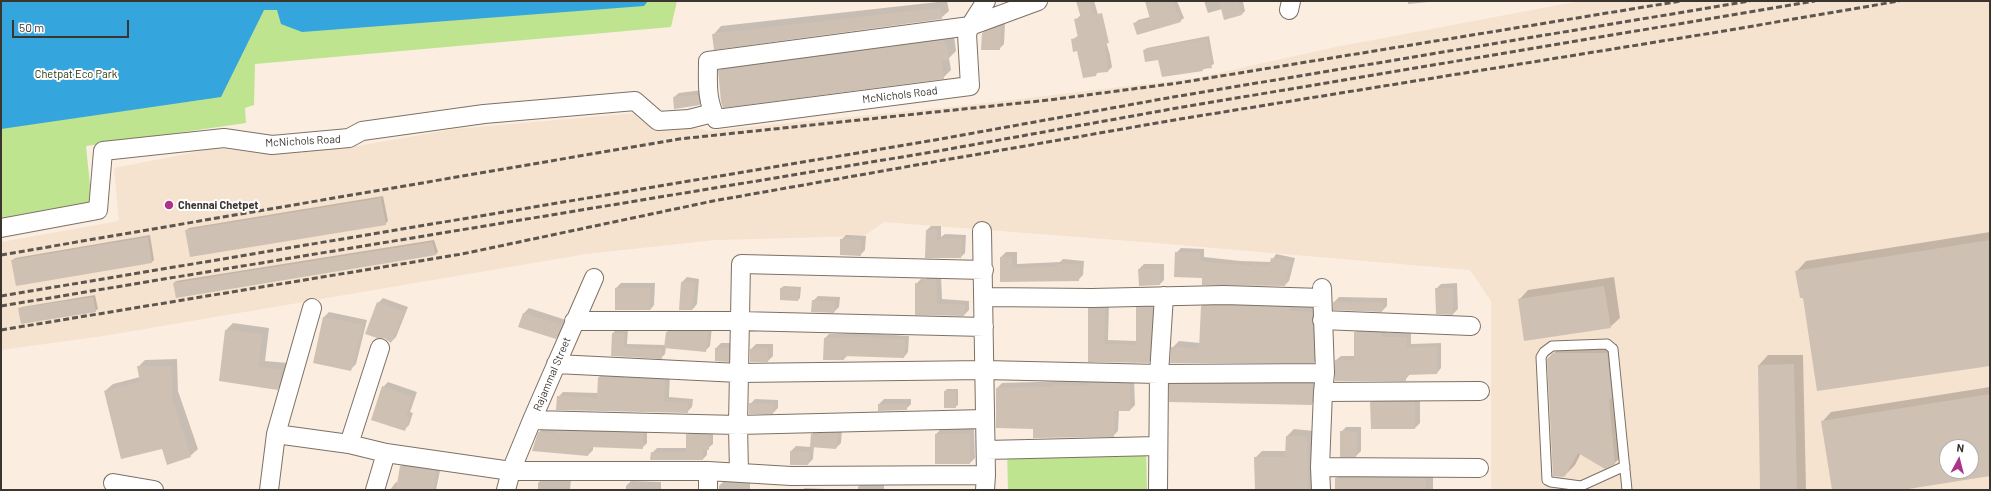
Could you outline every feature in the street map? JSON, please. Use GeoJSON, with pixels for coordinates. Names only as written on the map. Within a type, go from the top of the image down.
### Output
{"type":"FeatureCollection","features":[{"type":"Feature","properties":{"kind":"street"},"geometry":{"type":"LineString","coordinates":[[970,26],[986,1]]}},
{"type":"Feature","properties":{"kind":"street"},"geometry":{"type":"LineString","coordinates":[[711,107],[708,61],[970,26],[1038,1]]}},
{"type":"Feature","properties":{"kind":"street","name":"McNichols Road"},"geometry":{"type":"LineString","coordinates":[[1,228],[98,210],[103,151],[224,138],[272,145],[349,138],[362,131],[476,115],[635,101],[658,121],[689,119],[711,107],[716,119],[970,86],[967,34],[970,26]]}},
{"type":"Feature","properties":{"kind":"street"},"geometry":{"type":"LineString","coordinates":[[276,434],[349,444],[386,453],[511,471],[739,473],[791,483],[985,482],[984,270],[982,231]]}},
{"type":"Feature","properties":{"kind":"street"},"geometry":{"type":"LineString","coordinates":[[739,473],[738,425],[741,264],[984,270]]}},
{"type":"Feature","properties":{"kind":"street","name":"Rajammal Street"},"geometry":{"type":"LineString","coordinates":[[506,490],[511,471],[532,420],[594,278]]}},
{"type":"Feature","properties":{"kind":"street"},"geometry":{"type":"LineString","coordinates":[[984,297],[1322,293],[1325,373],[1320,466],[1321,490]]}},
{"type":"Feature","properties":{"kind":"street"},"geometry":{"type":"LineString","coordinates":[[1158,490],[1159,374],[1164,296]]}},
{"type":"Feature","properties":{"kind":"street"},"geometry":{"type":"LineString","coordinates":[[269,490],[276,434],[312,308]]}},
{"type":"Feature","properties":{"kind":"street"},"geometry":{"type":"LineString","coordinates":[[1322,320],[1471,326]]}},
{"type":"Feature","properties":{"kind":"street"},"geometry":{"type":"LineString","coordinates":[[574,321],[739,321],[984,327]]}},
{"type":"Feature","properties":{"kind":"street"},"geometry":{"type":"LineString","coordinates":[[349,444],[380,348]]}},
{"type":"Feature","properties":{"kind":"street"},"geometry":{"type":"LineString","coordinates":[[556,364],[739,373],[985,370],[1159,374],[1325,373]]}},
{"type":"Feature","properties":{"kind":"street"},"geometry":{"type":"LineString","coordinates":[[1323,392],[1480,391]]}},
{"type":"Feature","properties":{"kind":"street"},"geometry":{"type":"LineString","coordinates":[[532,420],[738,425],[985,419]]}},
{"type":"Feature","properties":{"kind":"street"},"geometry":{"type":"LineString","coordinates":[[986,450],[1158,446]]}},
{"type":"Feature","properties":{"kind":"street"},"geometry":{"type":"LineString","coordinates":[[376,490],[386,453]]}},
{"type":"Feature","properties":{"kind":"street"},"geometry":{"type":"LineString","coordinates":[[1320,466],[1479,468]]}},
{"type":"Feature","properties":{"kind":"street"},"geometry":{"type":"LineString","coordinates":[[708,472],[708,490]]}},
{"type":"Feature","properties":{"kind":"street"},"geometry":{"type":"LineString","coordinates":[[113,483],[154,490]]}},
{"type":"Feature","properties":{"kind":"lane"},"geometry":{"type":"LineString","coordinates":[[1625,466],[1579,488],[1547,480],[1542,357],[1544,352],[1552,346],[1607,344],[1613,349],[1625,466],[1626,490]]}},
{"type":"Feature","properties":{"kind":"shaded area"},"geometry":{"type":"Polygon","coordinates":[[[1580,1],[1990,1],[1990,490],[1491,490],[1491,301],[1470,270],[1156,243],[884,222],[864,236],[715,240],[586,254],[103,336],[1,350],[1,242],[119,221],[114,168],[217,148],[268,154],[346,148],[455,129],[637,113],[708,131],[961,106],[1196,78],[1336,47],[1580,1]]]}},
{"type":"Feature","properties":{"kind":"green space","name":"Chetpat Eco Park"},"geometry":{"type":"Polygon","coordinates":[[[1,1],[677,1],[671,27],[255,64],[254,105],[245,108],[246,123],[86,146],[92,205],[1,219],[1,1]]]}},
{"type":"Feature","properties":{"kind":"green space"},"geometry":{"type":"Polygon","coordinates":[[[1146,446],[1147,490],[1008,490],[1007,449],[1146,446]]]}},
{"type":"Feature","properties":{"kind":"water"},"geometry":{"type":"Polygon","coordinates":[[[1,1],[648,1],[644,6],[302,32],[281,24],[277,10],[264,10],[221,97],[1,129],[1,1]]]}},
{"type":"Feature","properties":{"kind":"building"},"geometry":{"type":"Polygon","coordinates":[[[1076,1],[1089,1],[1093,15],[1102,13],[1109,43],[1105,44],[1108,72],[1096,73],[1096,76],[1083,78],[1077,51],[1073,52],[1071,39],[1078,38],[1074,19],[1081,18],[1076,1]]]}},
{"type":"Feature","properties":{"kind":"building"},"geometry":{"type":"Polygon","coordinates":[[[1145,1],[1173,1],[1176,13],[1178,12],[1181,22],[1137,35],[1133,23],[1150,19],[1145,1]]]}},
{"type":"Feature","properties":{"kind":"building"},"geometry":{"type":"Polygon","coordinates":[[[1219,1],[1238,1],[1242,15],[1224,20],[1219,1]]]}},
{"type":"Feature","properties":{"kind":"building"},"geometry":{"type":"Polygon","coordinates":[[[940,8],[942,19],[714,50],[712,34],[940,8]]]}},
{"type":"Feature","properties":{"kind":"building"},"geometry":{"type":"Polygon","coordinates":[[[1001,27],[1000,50],[981,50],[982,33],[1001,27]]]}},
{"type":"Feature","properties":{"kind":"building"},"geometry":{"type":"Polygon","coordinates":[[[1207,39],[1212,68],[1202,69],[1203,71],[1162,77],[1158,60],[1145,62],[1143,50],[1207,39]]]}},
{"type":"Feature","properties":{"kind":"building"},"geometry":{"type":"Polygon","coordinates":[[[944,40],[946,43],[949,60],[941,60],[944,79],[723,108],[721,102],[718,70],[944,40]]]}},
{"type":"Feature","properties":{"kind":"building"},"geometry":{"type":"Polygon","coordinates":[[[698,95],[700,105],[674,109],[673,97],[698,95]]]}},
{"type":"Feature","properties":{"kind":"building"},"geometry":{"type":"Polygon","coordinates":[[[381,198],[386,225],[190,257],[185,230],[381,198]]]}},
{"type":"Feature","properties":{"kind":"building"},"geometry":{"type":"Polygon","coordinates":[[[926,230],[937,230],[937,240],[940,241],[940,238],[962,239],[961,258],[925,258],[926,230]]]}},
{"type":"Feature","properties":{"kind":"building"},"geometry":{"type":"Polygon","coordinates":[[[148,237],[152,263],[16,286],[11,260],[148,237]]]}},
{"type":"Feature","properties":{"kind":"building"},"geometry":{"type":"Polygon","coordinates":[[[840,239],[861,240],[861,256],[840,255],[840,239]]]}},
{"type":"Feature","properties":{"kind":"building"},"geometry":{"type":"Polygon","coordinates":[[[1990,240],[1990,366],[1817,391],[1803,298],[1800,298],[1795,271],[1990,240]]]}},
{"type":"Feature","properties":{"kind":"building"},"geometry":{"type":"Polygon","coordinates":[[[432,242],[436,255],[176,298],[173,283],[432,242]]]}},
{"type":"Feature","properties":{"kind":"building"},"geometry":{"type":"Polygon","coordinates":[[[1175,252],[1200,253],[1200,261],[1235,265],[1253,266],[1254,264],[1269,266],[1271,258],[1291,262],[1285,286],[1202,285],[1202,278],[1174,277],[1175,252]]]}},
{"type":"Feature","properties":{"kind":"building"},"geometry":{"type":"Polygon","coordinates":[[[1000,257],[1012,257],[1012,268],[1057,267],[1057,264],[1080,265],[1079,281],[1000,282],[1000,257]]]}},
{"type":"Feature","properties":{"kind":"building"},"geometry":{"type":"Polygon","coordinates":[[[1138,269],[1159,269],[1160,285],[1139,286],[1138,269]]]}},
{"type":"Feature","properties":{"kind":"building"},"geometry":{"type":"Polygon","coordinates":[[[924,279],[936,279],[937,304],[965,305],[964,316],[915,315],[915,283],[924,283],[924,279]]]}},
{"type":"Feature","properties":{"kind":"building"},"geometry":{"type":"Polygon","coordinates":[[[681,282],[695,283],[692,310],[679,310],[681,282]]]}},
{"type":"Feature","properties":{"kind":"building"},"geometry":{"type":"Polygon","coordinates":[[[1604,286],[1611,328],[1524,341],[1518,299],[1604,286]]]}},
{"type":"Feature","properties":{"kind":"building"},"geometry":{"type":"Polygon","coordinates":[[[615,288],[650,288],[650,310],[615,310],[615,288]]]}},
{"type":"Feature","properties":{"kind":"building"},"geometry":{"type":"Polygon","coordinates":[[[780,288],[799,289],[798,301],[780,300],[780,288]]]}},
{"type":"Feature","properties":{"kind":"building"},"geometry":{"type":"Polygon","coordinates":[[[1435,288],[1453,288],[1453,315],[1436,314],[1435,288]]]}},
{"type":"Feature","properties":{"kind":"building"},"geometry":{"type":"Polygon","coordinates":[[[93,297],[96,312],[21,324],[18,308],[93,297]]]}},
{"type":"Feature","properties":{"kind":"building"},"geometry":{"type":"Polygon","coordinates":[[[812,300],[835,302],[834,313],[811,312],[812,300]]]}},
{"type":"Feature","properties":{"kind":"building"},"geometry":{"type":"Polygon","coordinates":[[[377,302],[404,312],[391,343],[384,338],[377,338],[365,334],[377,302]]]}},
{"type":"Feature","properties":{"kind":"building"},"geometry":{"type":"Polygon","coordinates":[[[1333,302],[1383,302],[1382,312],[1333,310],[1333,302]]]}},
{"type":"Feature","properties":{"kind":"building"},"geometry":{"type":"Polygon","coordinates":[[[1201,306],[1289,307],[1289,311],[1312,312],[1314,363],[1170,363],[1171,347],[1199,349],[1201,306]]]}},
{"type":"Feature","properties":{"kind":"building"},"geometry":{"type":"Polygon","coordinates":[[[1136,307],[1153,307],[1149,363],[1088,362],[1088,308],[1105,308],[1104,344],[1136,345],[1136,307]]]}},
{"type":"Feature","properties":{"kind":"building"},"geometry":{"type":"Polygon","coordinates":[[[523,313],[562,325],[556,339],[518,327],[523,313]]]}},
{"type":"Feature","properties":{"kind":"building"},"geometry":{"type":"Polygon","coordinates":[[[323,317],[363,325],[351,371],[313,363],[323,317]]]}},
{"type":"Feature","properties":{"kind":"building"},"geometry":{"type":"Polygon","coordinates":[[[225,330],[262,334],[258,367],[281,370],[278,390],[219,381],[225,330]]]}},
{"type":"Feature","properties":{"kind":"building"},"geometry":{"type":"Polygon","coordinates":[[[666,332],[708,332],[706,352],[664,348],[666,332]]]}},
{"type":"Feature","properties":{"kind":"building"},"geometry":{"type":"Polygon","coordinates":[[[1354,332],[1382,333],[1382,337],[1407,337],[1407,348],[1437,347],[1437,374],[1406,375],[1406,381],[1335,381],[1335,360],[1354,360],[1354,332]]]}},
{"type":"Feature","properties":{"kind":"building"},"geometry":{"type":"Polygon","coordinates":[[[612,333],[624,334],[623,348],[662,349],[662,359],[611,356],[612,333]]]}},
{"type":"Feature","properties":{"kind":"building"},"geometry":{"type":"Polygon","coordinates":[[[859,337],[905,340],[904,358],[844,356],[844,360],[823,360],[824,338],[859,337]]]}},
{"type":"Feature","properties":{"kind":"building"},"geometry":{"type":"Polygon","coordinates":[[[715,348],[729,348],[729,362],[715,361],[715,348]]]}},
{"type":"Feature","properties":{"kind":"building"},"geometry":{"type":"Polygon","coordinates":[[[768,348],[768,362],[750,362],[750,349],[768,348]]]}},
{"type":"Feature","properties":{"kind":"building"},"geometry":{"type":"Polygon","coordinates":[[[1553,353],[1607,353],[1612,398],[1609,400],[1615,464],[1605,469],[1578,453],[1565,476],[1553,476],[1547,359],[1553,353]]]}},
{"type":"Feature","properties":{"kind":"building"},"geometry":{"type":"Polygon","coordinates":[[[1794,364],[1797,490],[1760,490],[1758,365],[1794,364]]]}},
{"type":"Feature","properties":{"kind":"building"},"geometry":{"type":"Polygon","coordinates":[[[137,366],[171,366],[172,399],[191,457],[167,465],[162,449],[121,459],[104,391],[140,382],[137,366]]]}},
{"type":"Feature","properties":{"kind":"building"},"geometry":{"type":"Polygon","coordinates":[[[598,377],[665,380],[664,402],[688,403],[688,413],[556,410],[557,396],[597,398],[598,377]]]}},
{"type":"Feature","properties":{"kind":"building"},"geometry":{"type":"Polygon","coordinates":[[[1088,383],[1130,384],[1130,411],[1114,411],[1114,437],[1033,438],[1033,429],[996,428],[996,388],[1052,387],[1052,385],[1088,386],[1088,383]]]}},
{"type":"Feature","properties":{"kind":"building"},"geometry":{"type":"Polygon","coordinates":[[[1169,384],[1313,384],[1312,405],[1169,402],[1169,384]]]}},
{"type":"Feature","properties":{"kind":"building"},"geometry":{"type":"Polygon","coordinates":[[[382,386],[412,397],[406,417],[409,418],[405,431],[371,420],[382,386]]]}},
{"type":"Feature","properties":{"kind":"building"},"geometry":{"type":"Polygon","coordinates":[[[944,391],[956,391],[956,408],[944,408],[944,391]]]}},
{"type":"Feature","properties":{"kind":"building"},"geometry":{"type":"Polygon","coordinates":[[[1990,394],[1990,476],[1979,478],[1979,439],[1939,439],[1939,479],[1971,479],[1902,490],[1832,490],[1821,421],[1990,394]]]}},
{"type":"Feature","properties":{"kind":"building"},"geometry":{"type":"Polygon","coordinates":[[[1370,402],[1415,402],[1415,429],[1371,429],[1370,402]]]}},
{"type":"Feature","properties":{"kind":"building"},"geometry":{"type":"Polygon","coordinates":[[[749,403],[773,404],[773,414],[749,414],[749,403]]]}},
{"type":"Feature","properties":{"kind":"building"},"geometry":{"type":"Polygon","coordinates":[[[878,404],[907,404],[907,410],[878,411],[878,404]]]}},
{"type":"Feature","properties":{"kind":"building"},"geometry":{"type":"Polygon","coordinates":[[[555,431],[643,433],[643,449],[589,447],[588,456],[532,451],[538,432],[554,434],[555,431]]]}},
{"type":"Feature","properties":{"kind":"building"},"geometry":{"type":"Polygon","coordinates":[[[1340,431],[1357,432],[1356,457],[1340,457],[1340,431]]]}},
{"type":"Feature","properties":{"kind":"building"},"geometry":{"type":"Polygon","coordinates":[[[838,433],[836,449],[810,447],[811,434],[838,433]]]}},
{"type":"Feature","properties":{"kind":"building"},"geometry":{"type":"Polygon","coordinates":[[[686,434],[709,435],[709,450],[703,450],[703,460],[650,460],[651,452],[686,452],[686,434]]]}},
{"type":"Feature","properties":{"kind":"building"},"geometry":{"type":"Polygon","coordinates":[[[935,434],[970,434],[970,464],[935,464],[935,434]]]}},
{"type":"Feature","properties":{"kind":"building"},"geometry":{"type":"Polygon","coordinates":[[[1286,436],[1307,437],[1308,490],[1255,490],[1254,457],[1285,457],[1286,436]]]}},
{"type":"Feature","properties":{"kind":"building"},"geometry":{"type":"Polygon","coordinates":[[[790,451],[809,452],[808,465],[790,465],[790,451]]]}},
{"type":"Feature","properties":{"kind":"building"},"geometry":{"type":"Polygon","coordinates":[[[400,466],[436,471],[433,490],[396,490],[400,466]]]}},
{"type":"Feature","properties":{"kind":"building"},"geometry":{"type":"Polygon","coordinates":[[[1335,478],[1425,478],[1426,490],[1335,490],[1335,478]]]}},
{"type":"Feature","properties":{"kind":"railway"},"geometry":{"type":"LineString","coordinates":[[1,255],[679,139],[1049,100],[1178,83],[1681,1]]}},
{"type":"Feature","properties":{"kind":"railway"},"geometry":{"type":"LineString","coordinates":[[1,296],[935,140],[1173,97],[1750,1]]}},
{"type":"Feature","properties":{"kind":"railway"},"geometry":{"type":"LineString","coordinates":[[1,306],[938,151],[1177,108],[1815,1]]}},
{"type":"Feature","properties":{"kind":"railway"},"geometry":{"type":"LineString","coordinates":[[1,330],[462,254],[713,201],[1180,119],[1718,32],[1899,1]]}},
{"type":"Feature","properties":{"kind":"place","name":"Chennai Chetpet"},"geometry":{"type":"Point","coordinates":[169,205]}}]}
